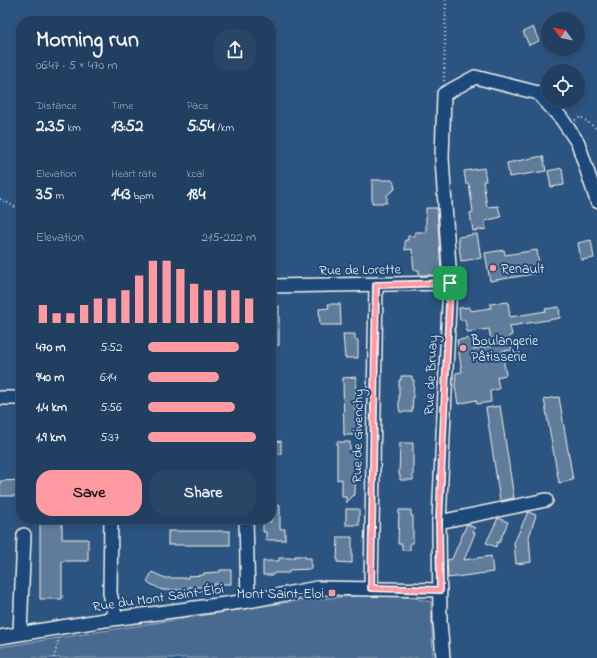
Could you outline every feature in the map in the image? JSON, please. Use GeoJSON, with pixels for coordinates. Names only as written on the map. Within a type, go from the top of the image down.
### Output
{"type":"FeatureCollection","features":[{"type":"Feature","properties":{"kind":"street"},"geometry":{"type":"LineString","coordinates":[[444,94],[475,77],[538,93],[561,118],[578,143],[597,201]]}},
{"type":"Feature","properties":{"kind":"street","name":"Rue de Bruay"},"geometry":{"type":"LineString","coordinates":[[443,658],[440,622],[439,522],[450,283],[442,158],[444,94]]}},
{"type":"Feature","properties":{"kind":"street","name":"Rue de Lorette"},"geometry":{"type":"LineString","coordinates":[[276,286],[450,283]]}},
{"type":"Feature","properties":{"kind":"street","name":"Rue de Givenchy"},"geometry":{"type":"LineString","coordinates":[[371,588],[376,285]]}},
{"type":"Feature","properties":{"kind":"street"},"geometry":{"type":"LineString","coordinates":[[0,398],[16,398]]}},
{"type":"Feature","properties":{"kind":"street"},"geometry":{"type":"LineString","coordinates":[[439,522],[546,500]]}},
{"type":"Feature","properties":{"kind":"street"},"geometry":{"type":"LineString","coordinates":[[111,524],[110,593],[116,618]]}},
{"type":"Feature","properties":{"kind":"street"},"geometry":{"type":"LineString","coordinates":[[246,524],[248,601]]}},
{"type":"Feature","properties":{"kind":"street"},"geometry":{"type":"LineString","coordinates":[[20,633],[24,535]]}},
{"type":"Feature","properties":{"kind":"street","name":"Rue du Mont Saint-Éloi"},"geometry":{"type":"LineString","coordinates":[[0,637],[116,618],[248,601],[317,588],[440,590]]}},
{"type":"Feature","properties":{"kind":"path"},"geometry":{"type":"LineString","coordinates":[[444,94],[446,0]]}},
{"type":"Feature","properties":{"kind":"path"},"geometry":{"type":"LineString","coordinates":[[561,118],[573,122],[581,117],[597,128]]}},
{"type":"Feature","properties":{"kind":"path"},"geometry":{"type":"LineString","coordinates":[[0,199],[16,207]]}},
{"type":"Feature","properties":{"kind":"path"},"geometry":{"type":"LineString","coordinates":[[54,658],[62,626]]}},
{"type":"Feature","properties":{"kind":"shaded area"},"geometry":{"type":"Polygon","coordinates":[[[367,595],[410,597],[431,602],[433,658],[0,658],[0,647],[296,601],[367,595]]]}},
{"type":"Feature","properties":{"kind":"building"},"geometry":{"type":"Polygon","coordinates":[[[533,27],[539,41],[529,45],[523,32],[533,27]]]}},
{"type":"Feature","properties":{"kind":"building"},"geometry":{"type":"Polygon","coordinates":[[[543,156],[546,171],[509,177],[507,163],[543,156]]]}},
{"type":"Feature","properties":{"kind":"building"},"geometry":{"type":"Polygon","coordinates":[[[484,168],[486,181],[483,181],[487,207],[498,206],[501,217],[485,221],[486,229],[473,231],[470,213],[473,212],[469,184],[466,184],[464,171],[484,168]]]}},
{"type":"Feature","properties":{"kind":"building"},"geometry":{"type":"Polygon","coordinates":[[[562,168],[564,185],[551,187],[548,171],[562,168]]]}},
{"type":"Feature","properties":{"kind":"building"},"geometry":{"type":"Polygon","coordinates":[[[372,180],[392,180],[394,183],[395,189],[387,195],[387,203],[372,203],[372,180]]]}},
{"type":"Feature","properties":{"kind":"building"},"geometry":{"type":"Polygon","coordinates":[[[426,208],[437,208],[441,271],[437,275],[419,275],[419,270],[414,270],[412,249],[405,250],[405,240],[408,240],[408,236],[415,236],[415,232],[426,232],[426,208]]]}},
{"type":"Feature","properties":{"kind":"building"},"geometry":{"type":"Polygon","coordinates":[[[477,234],[481,258],[461,261],[458,237],[477,234]]]}},
{"type":"Feature","properties":{"kind":"building"},"geometry":{"type":"Polygon","coordinates":[[[591,240],[594,258],[581,260],[578,243],[591,240]]]}},
{"type":"Feature","properties":{"kind":"building"},"geometry":{"type":"Polygon","coordinates":[[[504,250],[505,255],[537,250],[540,273],[490,281],[485,253],[504,250]]]}},
{"type":"Feature","properties":{"kind":"building"},"geometry":{"type":"Polygon","coordinates":[[[508,302],[510,317],[546,311],[545,309],[559,307],[560,318],[510,326],[512,335],[509,336],[512,350],[502,351],[506,375],[497,377],[499,389],[490,391],[491,402],[477,404],[476,400],[458,404],[455,386],[456,373],[462,372],[457,340],[472,338],[473,349],[492,346],[489,329],[467,332],[465,320],[460,320],[459,308],[469,307],[470,311],[491,308],[490,304],[508,302]]]}},
{"type":"Feature","properties":{"kind":"building"},"geometry":{"type":"Polygon","coordinates":[[[328,304],[340,304],[341,325],[320,325],[319,309],[329,308],[328,304]]]}},
{"type":"Feature","properties":{"kind":"building"},"geometry":{"type":"Polygon","coordinates":[[[276,306],[279,306],[279,345],[276,345],[276,306]]]}},
{"type":"Feature","properties":{"kind":"building"},"geometry":{"type":"Polygon","coordinates":[[[343,334],[355,334],[355,340],[358,340],[358,358],[345,358],[343,334]]]}},
{"type":"Feature","properties":{"kind":"building"},"geometry":{"type":"Polygon","coordinates":[[[401,376],[412,376],[412,380],[414,380],[412,412],[400,412],[399,380],[401,380],[401,376]]]}},
{"type":"Feature","properties":{"kind":"building"},"geometry":{"type":"Polygon","coordinates":[[[356,377],[355,411],[358,411],[358,435],[344,435],[343,378],[356,377]]]}},
{"type":"Feature","properties":{"kind":"building"},"geometry":{"type":"Polygon","coordinates":[[[559,397],[573,480],[559,483],[544,399],[559,397]]]}},
{"type":"Feature","properties":{"kind":"building"},"geometry":{"type":"Polygon","coordinates":[[[500,406],[514,498],[500,501],[486,408],[500,406]]]}},
{"type":"Feature","properties":{"kind":"building"},"geometry":{"type":"Polygon","coordinates":[[[281,441],[281,454],[276,454],[276,442],[281,441]]]}},
{"type":"Feature","properties":{"kind":"building"},"geometry":{"type":"Polygon","coordinates":[[[337,442],[350,442],[350,454],[356,454],[355,494],[346,503],[346,497],[342,497],[342,479],[337,480],[337,442]]]}},
{"type":"Feature","properties":{"kind":"building"},"geometry":{"type":"Polygon","coordinates":[[[400,443],[413,443],[413,480],[400,480],[400,443]]]}},
{"type":"Feature","properties":{"kind":"building"},"geometry":{"type":"Polygon","coordinates":[[[16,480],[16,496],[0,496],[0,481],[16,480]]]}},
{"type":"Feature","properties":{"kind":"building"},"geometry":{"type":"Polygon","coordinates":[[[276,505],[280,505],[280,529],[285,529],[285,540],[266,540],[266,532],[263,532],[263,524],[276,524],[276,505]]]}},
{"type":"Feature","properties":{"kind":"building"},"geometry":{"type":"Polygon","coordinates":[[[346,509],[359,509],[359,525],[346,525],[346,509]]]}},
{"type":"Feature","properties":{"kind":"building"},"geometry":{"type":"Polygon","coordinates":[[[399,510],[411,510],[411,516],[413,516],[413,543],[410,543],[410,550],[402,550],[402,544],[398,544],[399,510]]]}},
{"type":"Feature","properties":{"kind":"building"},"geometry":{"type":"Polygon","coordinates":[[[528,512],[536,515],[529,537],[531,562],[516,564],[514,543],[528,512]]]}},
{"type":"Feature","properties":{"kind":"building"},"geometry":{"type":"Polygon","coordinates":[[[498,518],[508,522],[499,543],[497,542],[496,547],[486,543],[498,518]]]}},
{"type":"Feature","properties":{"kind":"building"},"geometry":{"type":"Polygon","coordinates":[[[40,524],[62,524],[62,539],[88,539],[88,561],[62,561],[62,599],[40,599],[40,524]]]}},
{"type":"Feature","properties":{"kind":"building"},"geometry":{"type":"Polygon","coordinates":[[[467,524],[475,528],[473,532],[475,533],[464,560],[491,556],[493,572],[448,578],[447,560],[452,559],[467,524]]]}},
{"type":"Feature","properties":{"kind":"building"},"geometry":{"type":"Polygon","coordinates":[[[168,531],[230,531],[230,545],[168,545],[168,531]]]}},
{"type":"Feature","properties":{"kind":"building"},"geometry":{"type":"Polygon","coordinates":[[[338,537],[352,537],[352,563],[337,562],[338,537]]]}},
{"type":"Feature","properties":{"kind":"building"},"geometry":{"type":"Polygon","coordinates":[[[295,556],[305,556],[305,558],[311,558],[311,569],[289,570],[289,573],[263,575],[263,561],[279,561],[279,558],[294,558],[295,556]]]}},
{"type":"Feature","properties":{"kind":"building"},"geometry":{"type":"Polygon","coordinates":[[[220,570],[231,570],[231,584],[214,584],[214,587],[189,587],[189,589],[182,590],[162,590],[147,582],[152,572],[165,578],[188,578],[188,576],[204,575],[204,573],[220,572],[220,570]]]}},
{"type":"Feature","properties":{"kind":"place","name":"Renault"},"geometry":{"type":"Point","coordinates":[493,268]}},
{"type":"Feature","properties":{"kind":"place","name":"Boulangerie Pâtisserie"},"geometry":{"type":"Point","coordinates":[463,348]}},
{"type":"Feature","properties":{"kind":"place","name":"Mont Saint-Eloi"},"geometry":{"type":"Point","coordinates":[332,593]}},
{"type":"Feature","properties":{"kind":"route"},"geometry":{"type":"LineString","coordinates":[[450,283],[439,522],[440,590],[371,588],[376,285],[450,283]]}}]}
